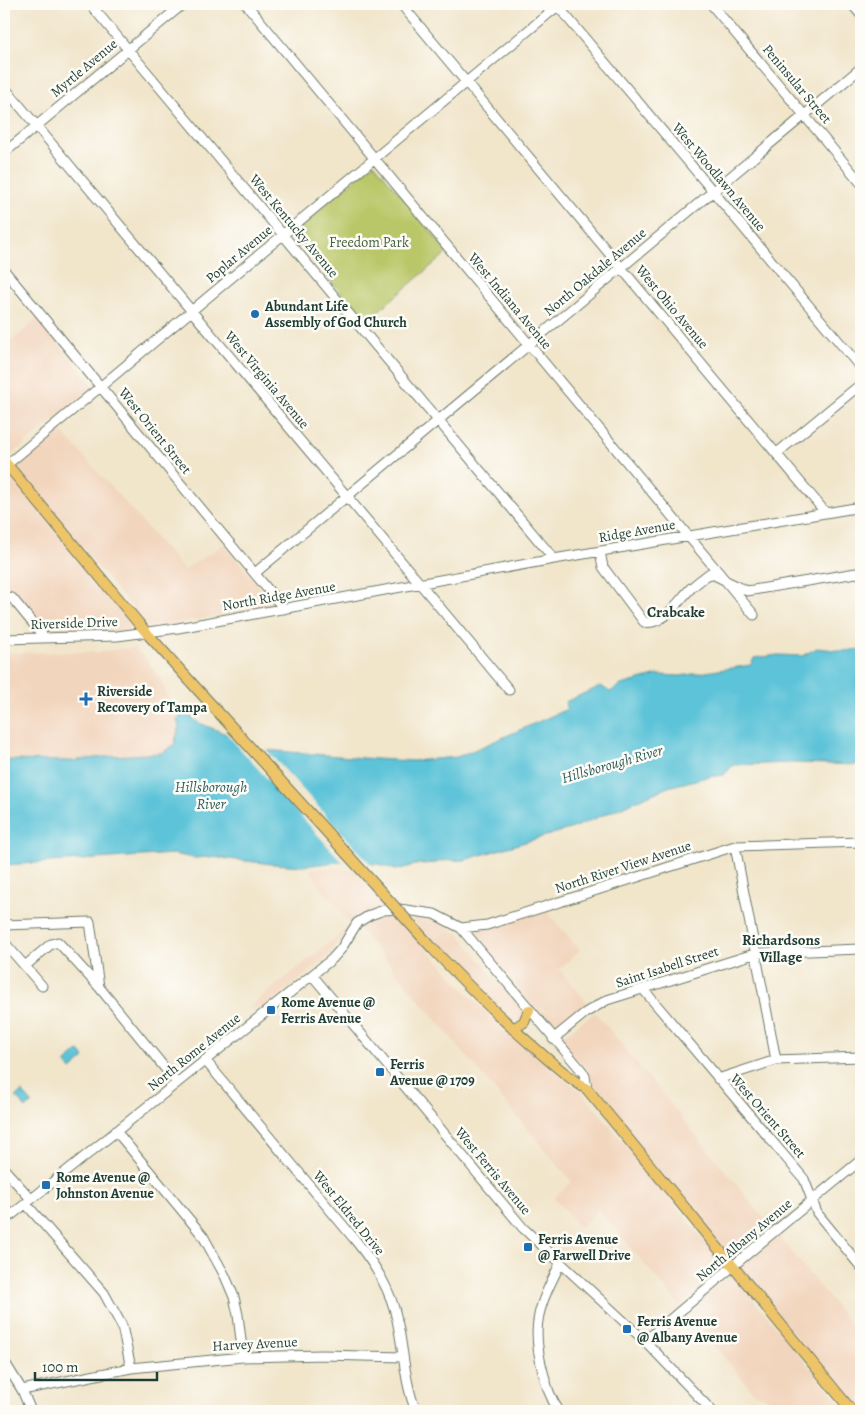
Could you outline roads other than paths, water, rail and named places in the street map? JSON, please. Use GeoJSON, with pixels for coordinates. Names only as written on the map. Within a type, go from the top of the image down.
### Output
{"type":"FeatureCollection","features":[{"type":"Feature","properties":{"kind":"main road"},"geometry":{"type":"LineString","coordinates":[[5,464],[145,631],[434,950],[475,994],[513,1029],[573,1080],[587,1089],[852,1411]]}},
{"type":"Feature","properties":{"kind":"main road"},"geometry":{"type":"LineString","coordinates":[[513,1029],[524,1022],[529,1010]]}},
{"type":"Feature","properties":{"kind":"street","name":"West Kentucky Avenue"},"geometry":{"type":"LineString","coordinates":[[90,4],[554,559]]}},
{"type":"Feature","properties":{"kind":"street","name":"Myrtle Avenue"},"geometry":{"type":"LineString","coordinates":[[4,153],[183,4]]}},
{"type":"Feature","properties":{"kind":"street","name":"West Indiana Avenue"},"geometry":{"type":"LineString","coordinates":[[246,4],[754,615]]}},
{"type":"Feature","properties":{"kind":"street","name":"West Ohio Avenue"},"geometry":{"type":"LineString","coordinates":[[401,4],[825,512]]}},
{"type":"Feature","properties":{"kind":"street","name":"Poplar Avenue"},"geometry":{"type":"LineString","coordinates":[[5,464],[101,387],[558,4]]}},
{"type":"Feature","properties":{"kind":"street","name":"West Woodlawn Avenue"},"geometry":{"type":"LineString","coordinates":[[558,4],[861,368]]}},
{"type":"Feature","properties":{"kind":"street","name":"Peninsular Street"},"geometry":{"type":"LineString","coordinates":[[711,4],[861,183]]}},
{"type":"Feature","properties":{"kind":"street"},"geometry":{"type":"LineString","coordinates":[[852,4],[861,15]]}},
{"type":"Feature","properties":{"kind":"street","name":"North Oakdale Avenue"},"geometry":{"type":"LineString","coordinates":[[254,573],[347,498],[861,68]]}},
{"type":"Feature","properties":{"kind":"street","name":"West Virginia Avenue"},"geometry":{"type":"LineString","coordinates":[[4,87],[418,584],[509,690]]}},
{"type":"Feature","properties":{"kind":"street","name":"West Orient Street"},"geometry":{"type":"LineString","coordinates":[[4,270],[284,609]]}},
{"type":"Feature","properties":{"kind":"street"},"geometry":{"type":"LineString","coordinates":[[777,453],[861,384]]}},
{"type":"Feature","properties":{"kind":"street","name":"Ridge Avenue"},"geometry":{"type":"LineString","coordinates":[[418,584],[825,512],[861,509]]}},
{"type":"Feature","properties":{"kind":"street"},"geometry":{"type":"LineString","coordinates":[[600,552],[603,567],[644,622],[649,623],[669,614],[691,588],[710,573],[747,592],[856,573],[861,574]]}},
{"type":"Feature","properties":{"kind":"street","name":"North Ridge Avenue"},"geometry":{"type":"LineString","coordinates":[[145,631],[178,628],[418,584]]}},
{"type":"Feature","properties":{"kind":"street"},"geometry":{"type":"LineString","coordinates":[[4,597],[12,598],[46,638]]}},
{"type":"Feature","properties":{"kind":"street","name":"Riverside Drive"},"geometry":{"type":"LineString","coordinates":[[4,639],[117,636],[145,631]]}},
{"type":"Feature","properties":{"kind":"street","name":"North River View Avenue"},"geometry":{"type":"LineString","coordinates":[[460,928],[487,925],[735,846],[861,842]]}},
{"type":"Feature","properties":{"kind":"street"},"geometry":{"type":"LineString","coordinates":[[735,846],[757,952],[776,1060]]}},
{"type":"Feature","properties":{"kind":"street","name":"North Rome Avenue"},"geometry":{"type":"LineString","coordinates":[[4,1221],[332,959],[341,949],[357,923],[370,915],[384,910],[399,909],[434,914],[460,928]]}},
{"type":"Feature","properties":{"kind":"street"},"geometry":{"type":"LineString","coordinates":[[4,924],[90,922],[99,987]]}},
{"type":"Feature","properties":{"kind":"street"},"geometry":{"type":"LineString","coordinates":[[460,928],[585,1076],[587,1089]]}},
{"type":"Feature","properties":{"kind":"street"},"geometry":{"type":"LineString","coordinates":[[4,942],[42,986]]}},
{"type":"Feature","properties":{"kind":"street"},"geometry":{"type":"LineString","coordinates":[[25,966],[51,944],[58,942],[99,987],[177,1083]]}},
{"type":"Feature","properties":{"kind":"street","name":"Saint Isabell Street"},"geometry":{"type":"LineString","coordinates":[[553,1039],[585,1013],[607,1000],[757,952],[861,949]]}},
{"type":"Feature","properties":{"kind":"street","name":"West Ferris Avenue"},"geometry":{"type":"LineString","coordinates":[[312,975],[523,1228],[645,1341],[712,1411]]}},
{"type":"Feature","properties":{"kind":"street","name":"West Orient Street"},"geometry":{"type":"LineString","coordinates":[[643,989],[804,1179],[817,1213],[861,1267]]}},
{"type":"Feature","properties":{"kind":"street"},"geometry":{"type":"LineString","coordinates":[[718,1079],[776,1060],[861,1057]]}},
{"type":"Feature","properties":{"kind":"street","name":"West Eldred Drive"},"geometry":{"type":"LineString","coordinates":[[205,1060],[367,1255],[381,1278],[390,1298],[397,1322],[406,1382],[416,1411]]}},
{"type":"Feature","properties":{"kind":"street"},"geometry":{"type":"LineString","coordinates":[[116,1132],[203,1236],[221,1268],[234,1297],[243,1357]]}},
{"type":"Feature","properties":{"kind":"street","name":"North Albany Avenue"},"geometry":{"type":"LineString","coordinates":[[645,1341],[861,1160]]}},
{"type":"Feature","properties":{"kind":"street"},"geometry":{"type":"LineString","coordinates":[[4,1169],[28,1202],[104,1293],[122,1326],[131,1368]]}},
{"type":"Feature","properties":{"kind":"street"},"geometry":{"type":"LineString","coordinates":[[559,1411],[550,1398],[537,1350],[536,1326],[544,1296],[560,1264]]}},
{"type":"Feature","properties":{"kind":"street","name":"Harvey Avenue"},"geometry":{"type":"LineString","coordinates":[[22,1390],[131,1368],[243,1357],[324,1355],[402,1357]]}},
{"type":"Feature","properties":{"kind":"street"},"geometry":{"type":"LineString","coordinates":[[4,1361],[22,1390],[31,1411]]}},
{"type":"Feature","properties":{"kind":"water","name":"Hillsborough River"},"geometry":{"type":"Polygon","coordinates":[[[817,648],[844,651],[861,649],[861,765],[794,763],[733,765],[724,775],[707,777],[668,787],[573,828],[464,860],[439,861],[437,863],[419,864],[396,870],[378,864],[339,862],[303,866],[211,857],[194,858],[173,854],[4,865],[4,760],[71,761],[162,753],[174,745],[179,727],[177,719],[186,712],[197,722],[265,750],[413,761],[457,757],[567,709],[565,702],[601,686],[610,692],[621,685],[658,675],[680,676],[751,665],[754,658],[778,655],[802,656],[817,648]]]}},
{"type":"Feature","properties":{"kind":"water"},"geometry":{"type":"Polygon","coordinates":[[[79,1051],[85,1058],[71,1070],[65,1063],[79,1051]]]}},
{"type":"Feature","properties":{"kind":"water"},"geometry":{"type":"Polygon","coordinates":[[[22,1092],[32,1103],[26,1108],[16,1097],[22,1092]]]}},
{"type":"Feature","properties":{"kind":"place","name":"Abundant Life Assembly of God Church"},"geometry":{"type":"Point","coordinates":[255,314]}},
{"type":"Feature","properties":{"kind":"place","name":"Riverside Recovery of Tampa"},"geometry":{"type":"Point","coordinates":[86,699]}},
{"type":"Feature","properties":{"kind":"place","name":"Rome Avenue @ Ferris Avenue"},"geometry":{"type":"Point","coordinates":[271,1010]}},
{"type":"Feature","properties":{"kind":"place","name":"Ferris Avenue @ 1709"},"geometry":{"type":"Point","coordinates":[380,1072]}},
{"type":"Feature","properties":{"kind":"place","name":"Rome Avenue @ Johnston Avenue"},"geometry":{"type":"Point","coordinates":[46,1185]}},
{"type":"Feature","properties":{"kind":"place","name":"Ferris Avenue @ Farwell Drive"},"geometry":{"type":"Point","coordinates":[528,1247]}},
{"type":"Feature","properties":{"kind":"place","name":"Ferris Avenue @ Albany Avenue"},"geometry":{"type":"Point","coordinates":[627,1329]}},
{"type":"Feature","properties":{"kind":"district","name":"Crabcake"},"geometry":{"type":"Point","coordinates":[676,612]}},
{"type":"Feature","properties":{"kind":"district","name":"Richardsons Village"},"geometry":{"type":"Point","coordinates":[781,948]}},
{"type":"Feature","properties":{"kind":"park label","name":"Freedom Park"},"geometry":{"type":"Point","coordinates":[369,242]}}]}
